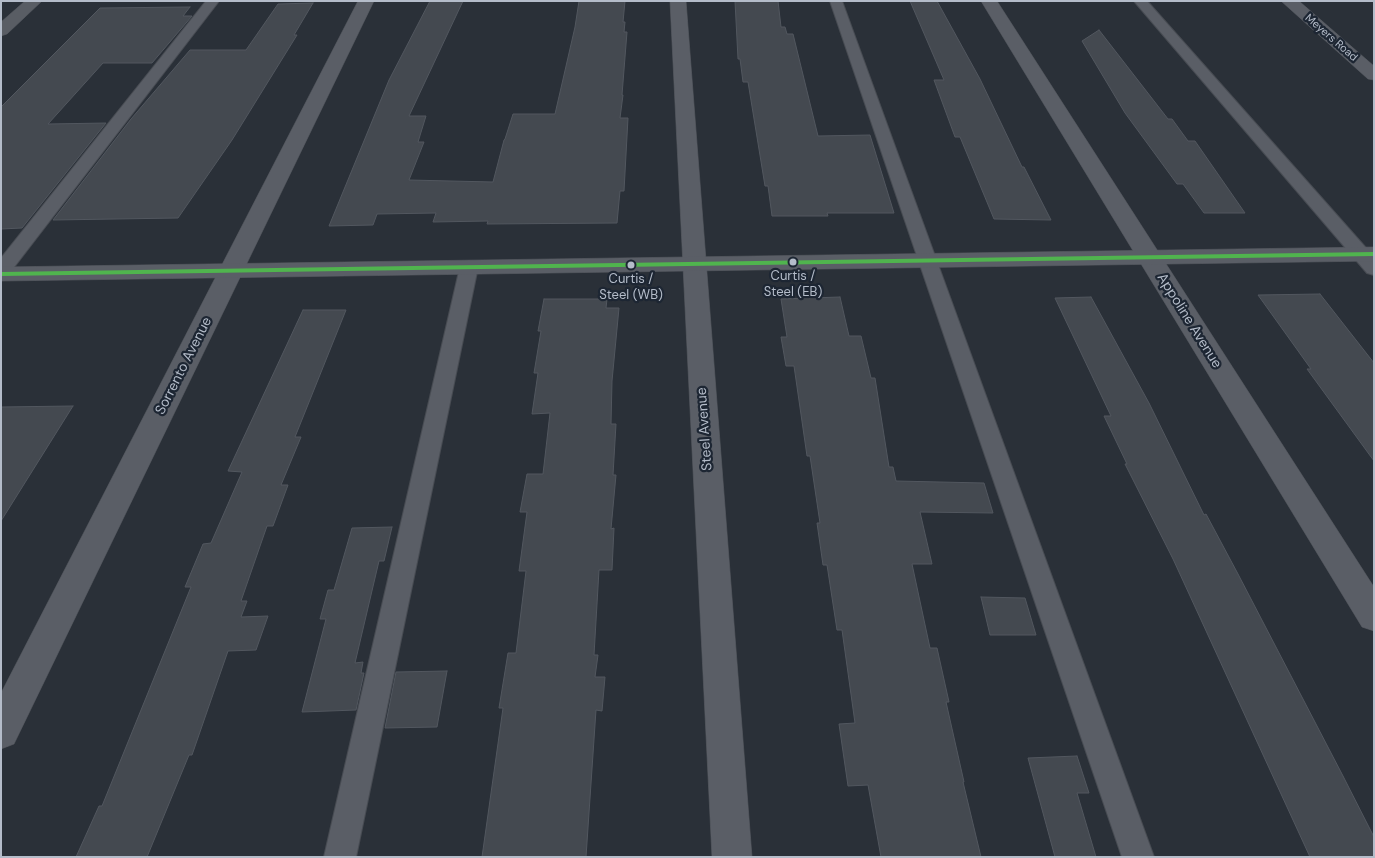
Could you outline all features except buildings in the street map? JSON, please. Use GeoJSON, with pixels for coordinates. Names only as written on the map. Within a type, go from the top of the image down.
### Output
{"type":"FeatureCollection","features":[{"type":"Feature","properties":{"kind":"main road"},"geometry":{"type":"LineString","coordinates":[[1,31],[34,1]]}},
{"type":"Feature","properties":{"kind":"street","name":"Sorrento Avenue"},"geometry":{"type":"LineString","coordinates":[[1,731],[366,1]]}},
{"type":"Feature","properties":{"kind":"street","name":"Steel Avenue"},"geometry":{"type":"LineString","coordinates":[[678,1],[732,857]]}},
{"type":"Feature","properties":{"kind":"street","name":"Appoline Avenue"},"geometry":{"type":"LineString","coordinates":[[989,1],[1374,616]]}},
{"type":"Feature","properties":{"kind":"street","name":"Meyers Road"},"geometry":{"type":"LineString","coordinates":[[1289,1],[1374,75]]}},
{"type":"Feature","properties":{"kind":"street"},"geometry":{"type":"LineString","coordinates":[[1,272],[1149,257],[1369,259]]}},
{"type":"Feature","properties":{"kind":"lane"},"geometry":{"type":"LineString","coordinates":[[1,272],[213,1]]}},
{"type":"Feature","properties":{"kind":"lane"},"geometry":{"type":"LineString","coordinates":[[836,1],[1138,857]]}},
{"type":"Feature","properties":{"kind":"lane"},"geometry":{"type":"LineString","coordinates":[[1140,1],[1369,259]]}},
{"type":"Feature","properties":{"kind":"lane"},"geometry":{"type":"LineString","coordinates":[[340,857],[468,267]]}},
{"type":"Feature","properties":{"kind":"transit line"},"geometry":{"type":"LineString","coordinates":[[1,274],[1374,254]]}},
{"type":"Feature","properties":{"kind":"place","name":"Curtis / Steel (EB)"},"geometry":{"type":"Point","coordinates":[793,262]}},
{"type":"Feature","properties":{"kind":"place","name":"Curtis / Steel (WB)"},"geometry":{"type":"Point","coordinates":[631,265]}}]}
